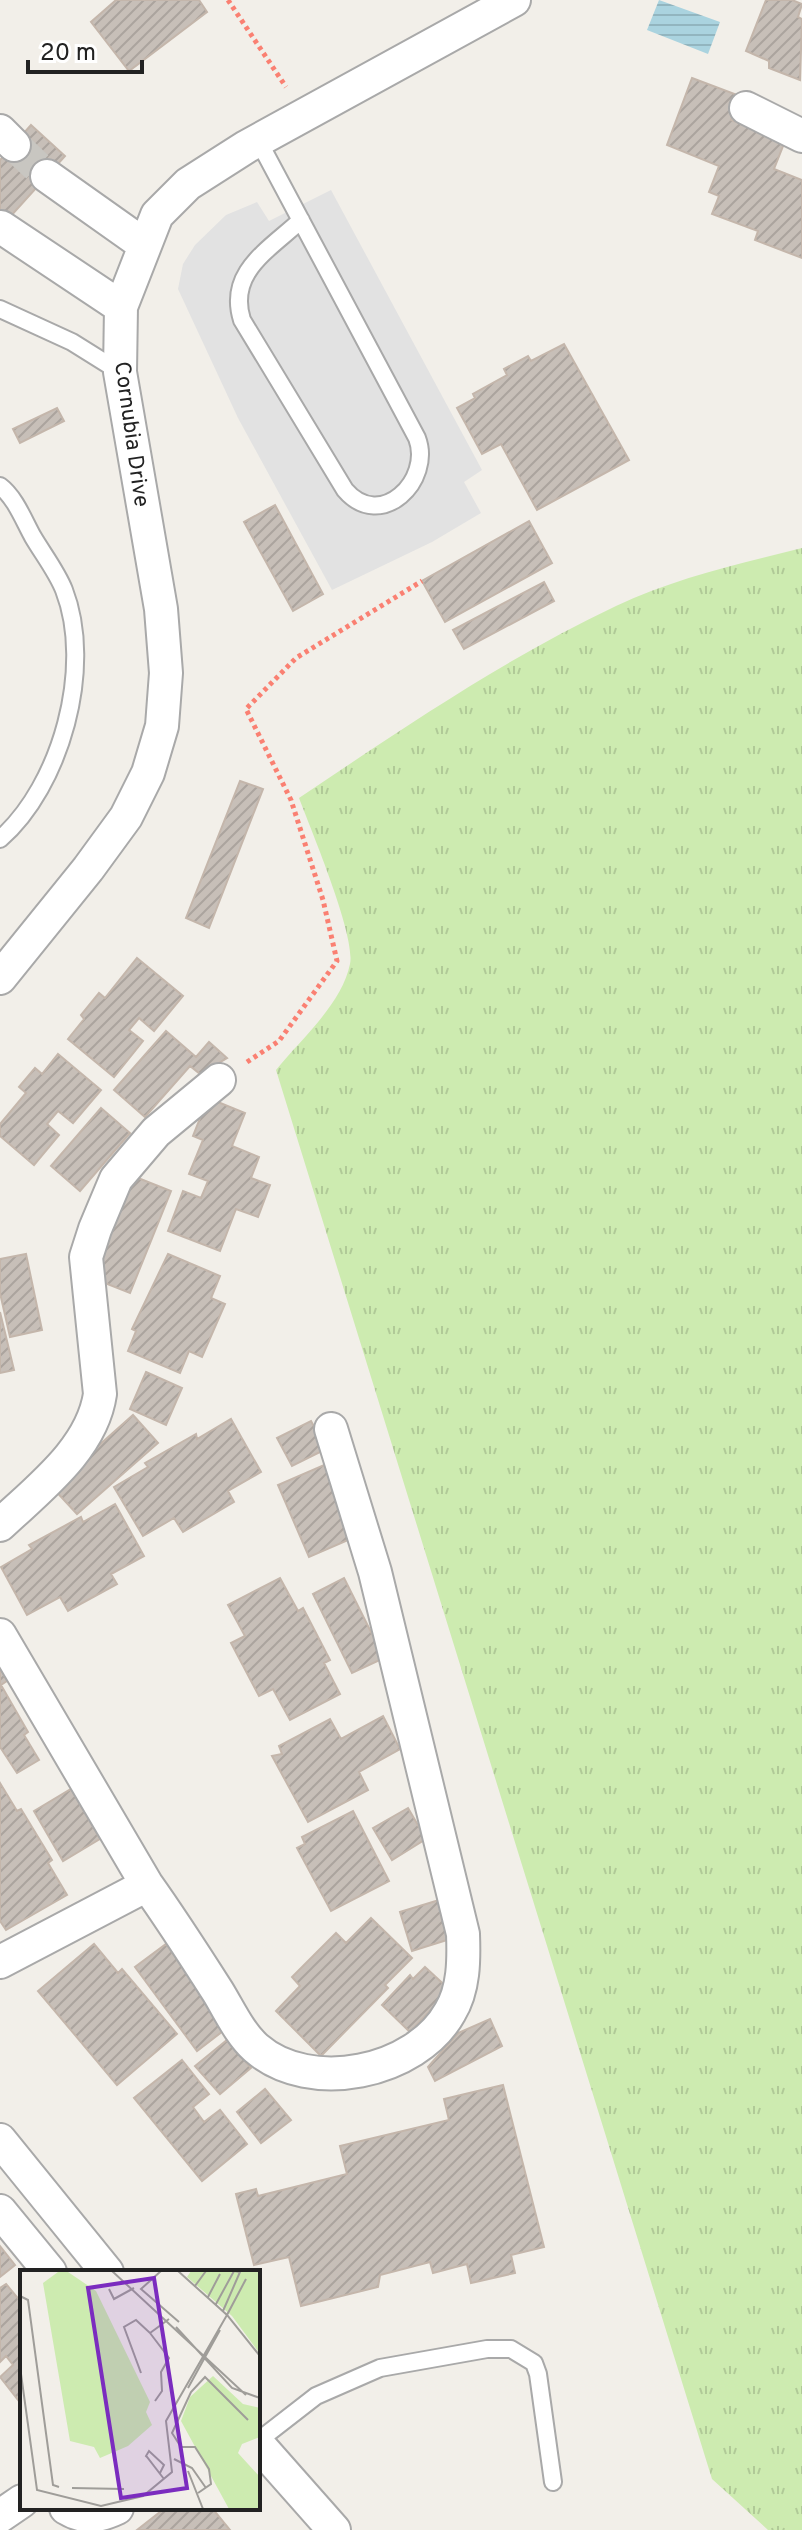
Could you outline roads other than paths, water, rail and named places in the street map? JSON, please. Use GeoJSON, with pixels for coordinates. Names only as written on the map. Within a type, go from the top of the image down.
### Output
{"type":"FeatureCollection","features":[{"type":"Feature","properties":{"kind":"street","name":"Cornubia Drive"},"geometry":{"type":"LineString","coordinates":[[0,978],[126,817],[148,773],[162,726],[166,673],[161,609],[120,372],[121,307],[143,244],[157,215],[188,184],[258,140],[514,0]]}},
{"type":"Feature","properties":{"kind":"street"},"geometry":{"type":"LineString","coordinates":[[746,108],[802,136]]}},
{"type":"Feature","properties":{"kind":"street"},"geometry":{"type":"LineString","coordinates":[[47,176],[143,244]]}},
{"type":"Feature","properties":{"kind":"street"},"geometry":{"type":"LineString","coordinates":[[1,227],[121,307]]}},
{"type":"Feature","properties":{"kind":"street"},"geometry":{"type":"LineString","coordinates":[[0,1525],[76,1449],[98,1410],[100,1394],[86,1257],[116,1179],[156,1132],[219,1080]]}},
{"type":"Feature","properties":{"kind":"street"},"geometry":{"type":"LineString","coordinates":[[0,1635],[147,1885],[256,2048],[286,2066],[326,2073],[373,2068],[411,2053],[451,2012],[464,1967],[463,1934],[375,1572],[331,1429]]}},
{"type":"Feature","properties":{"kind":"street"},"geometry":{"type":"LineString","coordinates":[[0,1962],[147,1885]]}},
{"type":"Feature","properties":{"kind":"street"},"geometry":{"type":"LineString","coordinates":[[0,2140],[105,2270]]}},
{"type":"Feature","properties":{"kind":"street"},"geometry":{"type":"LineString","coordinates":[[0,2211],[48,2270]]}},
{"type":"Feature","properties":{"kind":"street"},"geometry":{"type":"LineString","coordinates":[[260,2445],[334,2530]]}},
{"type":"Feature","properties":{"kind":"street"},"geometry":{"type":"LineString","coordinates":[[0,2516],[20,2502]]}},
{"type":"Feature","properties":{"kind":"street"},"geometry":{"type":"LineString","coordinates":[[70,2510],[85,2517],[99,2516],[112,2510]]}},
{"type":"Feature","properties":{"kind":"lane"},"geometry":{"type":"LineString","coordinates":[[258,140],[301,220],[421,450],[421,463],[414,479],[391,503],[378,507],[366,506],[345,490],[242,320],[237,306],[239,284],[246,272],[301,220]]}},
{"type":"Feature","properties":{"kind":"lane"},"geometry":{"type":"LineString","coordinates":[[0,309],[72,342],[120,372]]}},
{"type":"Feature","properties":{"kind":"lane"},"geometry":{"type":"LineString","coordinates":[[0,486],[64,589],[74,634],[76,673],[57,752],[44,783],[31,807],[0,839]]}},
{"type":"Feature","properties":{"kind":"lane"},"geometry":{"type":"LineString","coordinates":[[260,2441],[316,2396],[365,2372],[487,2349],[511,2349],[534,2363],[538,2374],[553,2482]]}},
{"type":"Feature","properties":{"kind":"water"},"geometry":{"type":"Polygon","coordinates":[[[659,0],[720,22],[708,54],[647,30],[659,0]]]}},
{"type":"Feature","properties":{"kind":"tunnel"},"geometry":{"type":"LineString","coordinates":[[14,145],[47,176]]}}]}
